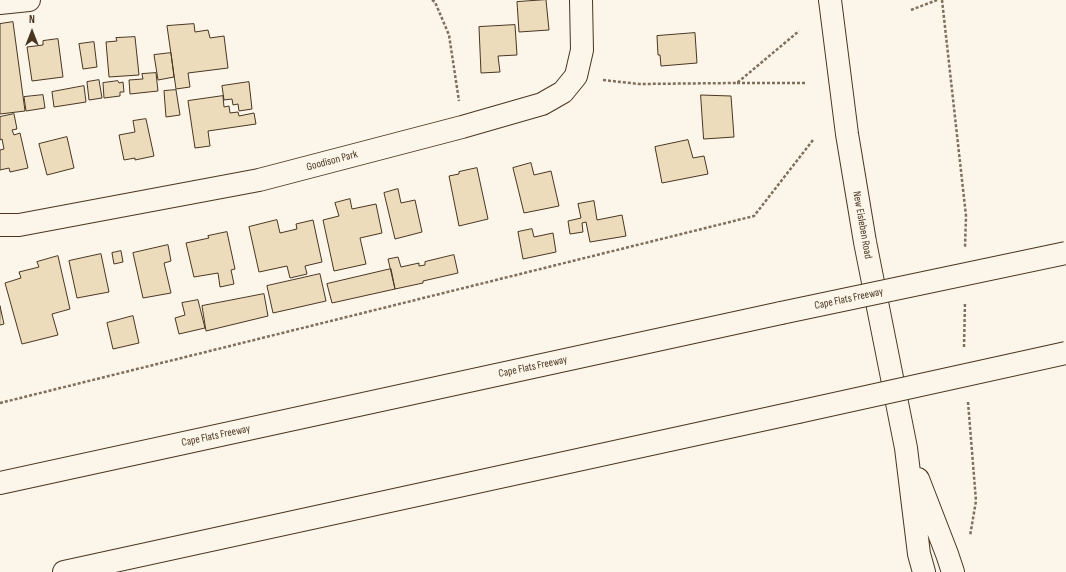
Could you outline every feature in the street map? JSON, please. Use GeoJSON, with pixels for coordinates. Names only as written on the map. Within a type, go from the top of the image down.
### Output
{"type":"FeatureCollection","features":[{"type":"Feature","properties":{"kind":"main road"},"geometry":{"type":"LineString","coordinates":[[0,3],[29,0]]}},
{"type":"Feature","properties":{"kind":"main road","name":"Goodison Park"},"geometry":{"type":"LineString","coordinates":[[0,225],[19,225],[259,180],[462,127],[542,104],[563,92],[576,76],[582,50],[581,0]]}},
{"type":"Feature","properties":{"kind":"main road","name":"New Eisleben Road"},"geometry":{"type":"LineString","coordinates":[[830,0],[847,134],[865,242],[906,448],[919,554],[924,572]]}},
{"type":"Feature","properties":{"kind":"main road","name":"Cape Flats Freeway"},"geometry":{"type":"LineString","coordinates":[[0,483],[781,313],[1066,253]]}},
{"type":"Feature","properties":{"kind":"main road"},"geometry":{"type":"LineString","coordinates":[[64,572],[1066,353]]}},
{"type":"Feature","properties":{"kind":"main road","name":"New Eisleben Road"},"geometry":{"type":"LineString","coordinates":[[906,448],[953,572]]}},
{"type":"Feature","properties":{"kind":"path"},"geometry":{"type":"LineString","coordinates":[[432,0],[435,2],[449,35],[458,87],[462,127]]}},
{"type":"Feature","properties":{"kind":"path"},"geometry":{"type":"LineString","coordinates":[[911,10],[937,0]]}},
{"type":"Feature","properties":{"kind":"path"},"geometry":{"type":"LineString","coordinates":[[737,84],[799,31]]}},
{"type":"Feature","properties":{"kind":"path"},"geometry":{"type":"LineString","coordinates":[[576,76],[639,84],[806,84]]}},
{"type":"Feature","properties":{"kind":"path"},"geometry":{"type":"LineString","coordinates":[[0,403],[754,216],[813,140]]}},
{"type":"Feature","properties":{"kind":"building"},"geometry":{"type":"Polygon","coordinates":[[[546,0],[549,30],[519,32],[517,2],[546,0]]]}},
{"type":"Feature","properties":{"kind":"building"},"geometry":{"type":"Polygon","coordinates":[[[13,22],[25,111],[0,114],[0,24],[13,22]]]}},
{"type":"Feature","properties":{"kind":"building"},"geometry":{"type":"Polygon","coordinates":[[[194,24],[195,32],[208,30],[210,38],[224,36],[228,68],[188,73],[190,87],[176,89],[167,26],[194,24]]]}},
{"type":"Feature","properties":{"kind":"building"},"geometry":{"type":"Polygon","coordinates":[[[515,25],[517,55],[498,56],[500,72],[481,73],[479,27],[515,25]]]}},
{"type":"Feature","properties":{"kind":"building"},"geometry":{"type":"Polygon","coordinates":[[[695,33],[697,63],[661,66],[660,55],[658,55],[657,36],[695,33]]]}},
{"type":"Feature","properties":{"kind":"building"},"geometry":{"type":"Polygon","coordinates":[[[135,37],[139,75],[109,77],[106,42],[117,41],[116,38],[135,37]]]}},
{"type":"Feature","properties":{"kind":"building"},"geometry":{"type":"Polygon","coordinates":[[[58,39],[63,77],[32,81],[27,47],[43,45],[43,41],[58,39]]]}},
{"type":"Feature","properties":{"kind":"building"},"geometry":{"type":"Polygon","coordinates":[[[94,42],[97,67],[83,69],[79,44],[94,42]]]}},
{"type":"Feature","properties":{"kind":"building"},"geometry":{"type":"Polygon","coordinates":[[[171,53],[174,77],[158,80],[154,55],[171,53]]]}},
{"type":"Feature","properties":{"kind":"building"},"geometry":{"type":"Polygon","coordinates":[[[156,73],[158,91],[130,94],[129,80],[143,79],[142,74],[156,73]]]}},
{"type":"Feature","properties":{"kind":"building"},"geometry":{"type":"Polygon","coordinates":[[[99,80],[102,98],[89,100],[87,82],[99,80]]]}},
{"type":"Feature","properties":{"kind":"building"},"geometry":{"type":"Polygon","coordinates":[[[118,81],[119,83],[123,82],[124,92],[120,92],[120,96],[104,98],[103,83],[118,81]]]}},
{"type":"Feature","properties":{"kind":"building"},"geometry":{"type":"Polygon","coordinates":[[[249,82],[252,109],[239,111],[238,104],[233,105],[232,99],[224,100],[222,86],[249,82]]]}},
{"type":"Feature","properties":{"kind":"building"},"geometry":{"type":"Polygon","coordinates":[[[84,86],[86,102],[54,107],[52,92],[84,86]]]}},
{"type":"Feature","properties":{"kind":"building"},"geometry":{"type":"Polygon","coordinates":[[[176,90],[180,115],[166,117],[164,91],[176,90]]]}},
{"type":"Feature","properties":{"kind":"building"},"geometry":{"type":"Polygon","coordinates":[[[43,95],[45,108],[26,111],[24,97],[43,95]]]}},
{"type":"Feature","properties":{"kind":"building"},"geometry":{"type":"Polygon","coordinates":[[[701,95],[731,96],[734,137],[704,139],[701,95]]]}},
{"type":"Feature","properties":{"kind":"building"},"geometry":{"type":"Polygon","coordinates":[[[223,96],[224,107],[229,106],[230,113],[238,112],[239,116],[254,113],[256,124],[208,131],[210,146],[195,148],[188,101],[223,96]]]}},
{"type":"Feature","properties":{"kind":"building"},"geometry":{"type":"Polygon","coordinates":[[[14,114],[17,129],[12,130],[14,135],[20,133],[28,168],[10,172],[9,168],[0,170],[0,150],[4,149],[2,139],[0,140],[0,117],[14,114]]]}},
{"type":"Feature","properties":{"kind":"building"},"geometry":{"type":"Polygon","coordinates":[[[146,119],[154,156],[135,160],[135,158],[124,160],[119,135],[135,132],[133,121],[146,119]]]}},
{"type":"Feature","properties":{"kind":"building"},"geometry":{"type":"Polygon","coordinates":[[[67,137],[74,168],[47,175],[39,144],[67,137]]]}},
{"type":"Feature","properties":{"kind":"building"},"geometry":{"type":"Polygon","coordinates":[[[688,140],[693,158],[704,156],[708,174],[662,183],[655,147],[688,140]]]}},
{"type":"Feature","properties":{"kind":"building"},"geometry":{"type":"Polygon","coordinates":[[[531,163],[534,175],[551,171],[559,206],[524,213],[513,168],[531,163]]]}},
{"type":"Feature","properties":{"kind":"building"},"geometry":{"type":"Polygon","coordinates":[[[477,168],[488,219],[459,226],[449,176],[477,168]]]}},
{"type":"Feature","properties":{"kind":"building"},"geometry":{"type":"Polygon","coordinates":[[[398,189],[401,203],[415,200],[422,232],[395,239],[384,193],[398,189]]]}},
{"type":"Feature","properties":{"kind":"building"},"geometry":{"type":"Polygon","coordinates":[[[350,199],[352,209],[376,204],[382,233],[360,238],[366,264],[334,271],[323,220],[339,216],[335,203],[350,199]]]}},
{"type":"Feature","properties":{"kind":"building"},"geometry":{"type":"Polygon","coordinates":[[[594,201],[597,220],[622,215],[626,236],[590,242],[586,222],[582,223],[583,232],[570,234],[568,221],[581,218],[578,204],[594,201]]]}},
{"type":"Feature","properties":{"kind":"building"},"geometry":{"type":"Polygon","coordinates":[[[277,220],[280,233],[297,229],[296,224],[313,220],[322,262],[305,266],[307,274],[290,278],[287,266],[259,272],[249,227],[277,220]]]}},
{"type":"Feature","properties":{"kind":"building"},"geometry":{"type":"Polygon","coordinates":[[[532,229],[534,237],[553,233],[556,252],[523,259],[518,232],[532,229]]]}},
{"type":"Feature","properties":{"kind":"building"},"geometry":{"type":"Polygon","coordinates":[[[227,232],[235,269],[231,270],[234,284],[220,287],[218,273],[194,277],[186,243],[227,232]]]}},
{"type":"Feature","properties":{"kind":"building"},"geometry":{"type":"Polygon","coordinates":[[[168,245],[171,261],[164,263],[171,293],[143,298],[133,253],[168,245]]]}},
{"type":"Feature","properties":{"kind":"building"},"geometry":{"type":"Polygon","coordinates":[[[121,251],[123,262],[114,264],[112,253],[121,251]]]}},
{"type":"Feature","properties":{"kind":"building"},"geometry":{"type":"Polygon","coordinates":[[[101,254],[109,292],[77,298],[69,261],[101,254]]]}},
{"type":"Feature","properties":{"kind":"building"},"geometry":{"type":"Polygon","coordinates":[[[454,255],[458,273],[395,289],[388,259],[398,257],[401,267],[419,263],[419,266],[425,265],[425,262],[454,255]]]}},
{"type":"Feature","properties":{"kind":"building"},"geometry":{"type":"Polygon","coordinates":[[[58,256],[70,309],[52,314],[58,335],[22,344],[5,283],[21,278],[19,272],[39,267],[37,262],[58,256]]]}},
{"type":"Feature","properties":{"kind":"building"},"geometry":{"type":"Polygon","coordinates":[[[391,269],[395,289],[332,303],[327,284],[391,269]]]}},
{"type":"Feature","properties":{"kind":"building"},"geometry":{"type":"Polygon","coordinates":[[[320,274],[326,301],[273,313],[267,286],[320,274]]]}},
{"type":"Feature","properties":{"kind":"building"},"geometry":{"type":"Polygon","coordinates":[[[264,294],[268,316],[206,331],[202,306],[264,294]]]}},
{"type":"Feature","properties":{"kind":"building"},"geometry":{"type":"Polygon","coordinates":[[[198,300],[205,328],[179,334],[175,318],[185,315],[182,303],[198,300]]]}},
{"type":"Feature","properties":{"kind":"building"},"geometry":{"type":"Polygon","coordinates":[[[0,306],[4,324],[0,325],[0,306]]]}},
{"type":"Feature","properties":{"kind":"building"},"geometry":{"type":"Polygon","coordinates":[[[133,316],[139,343],[113,349],[107,323],[133,316]]]}}]}
